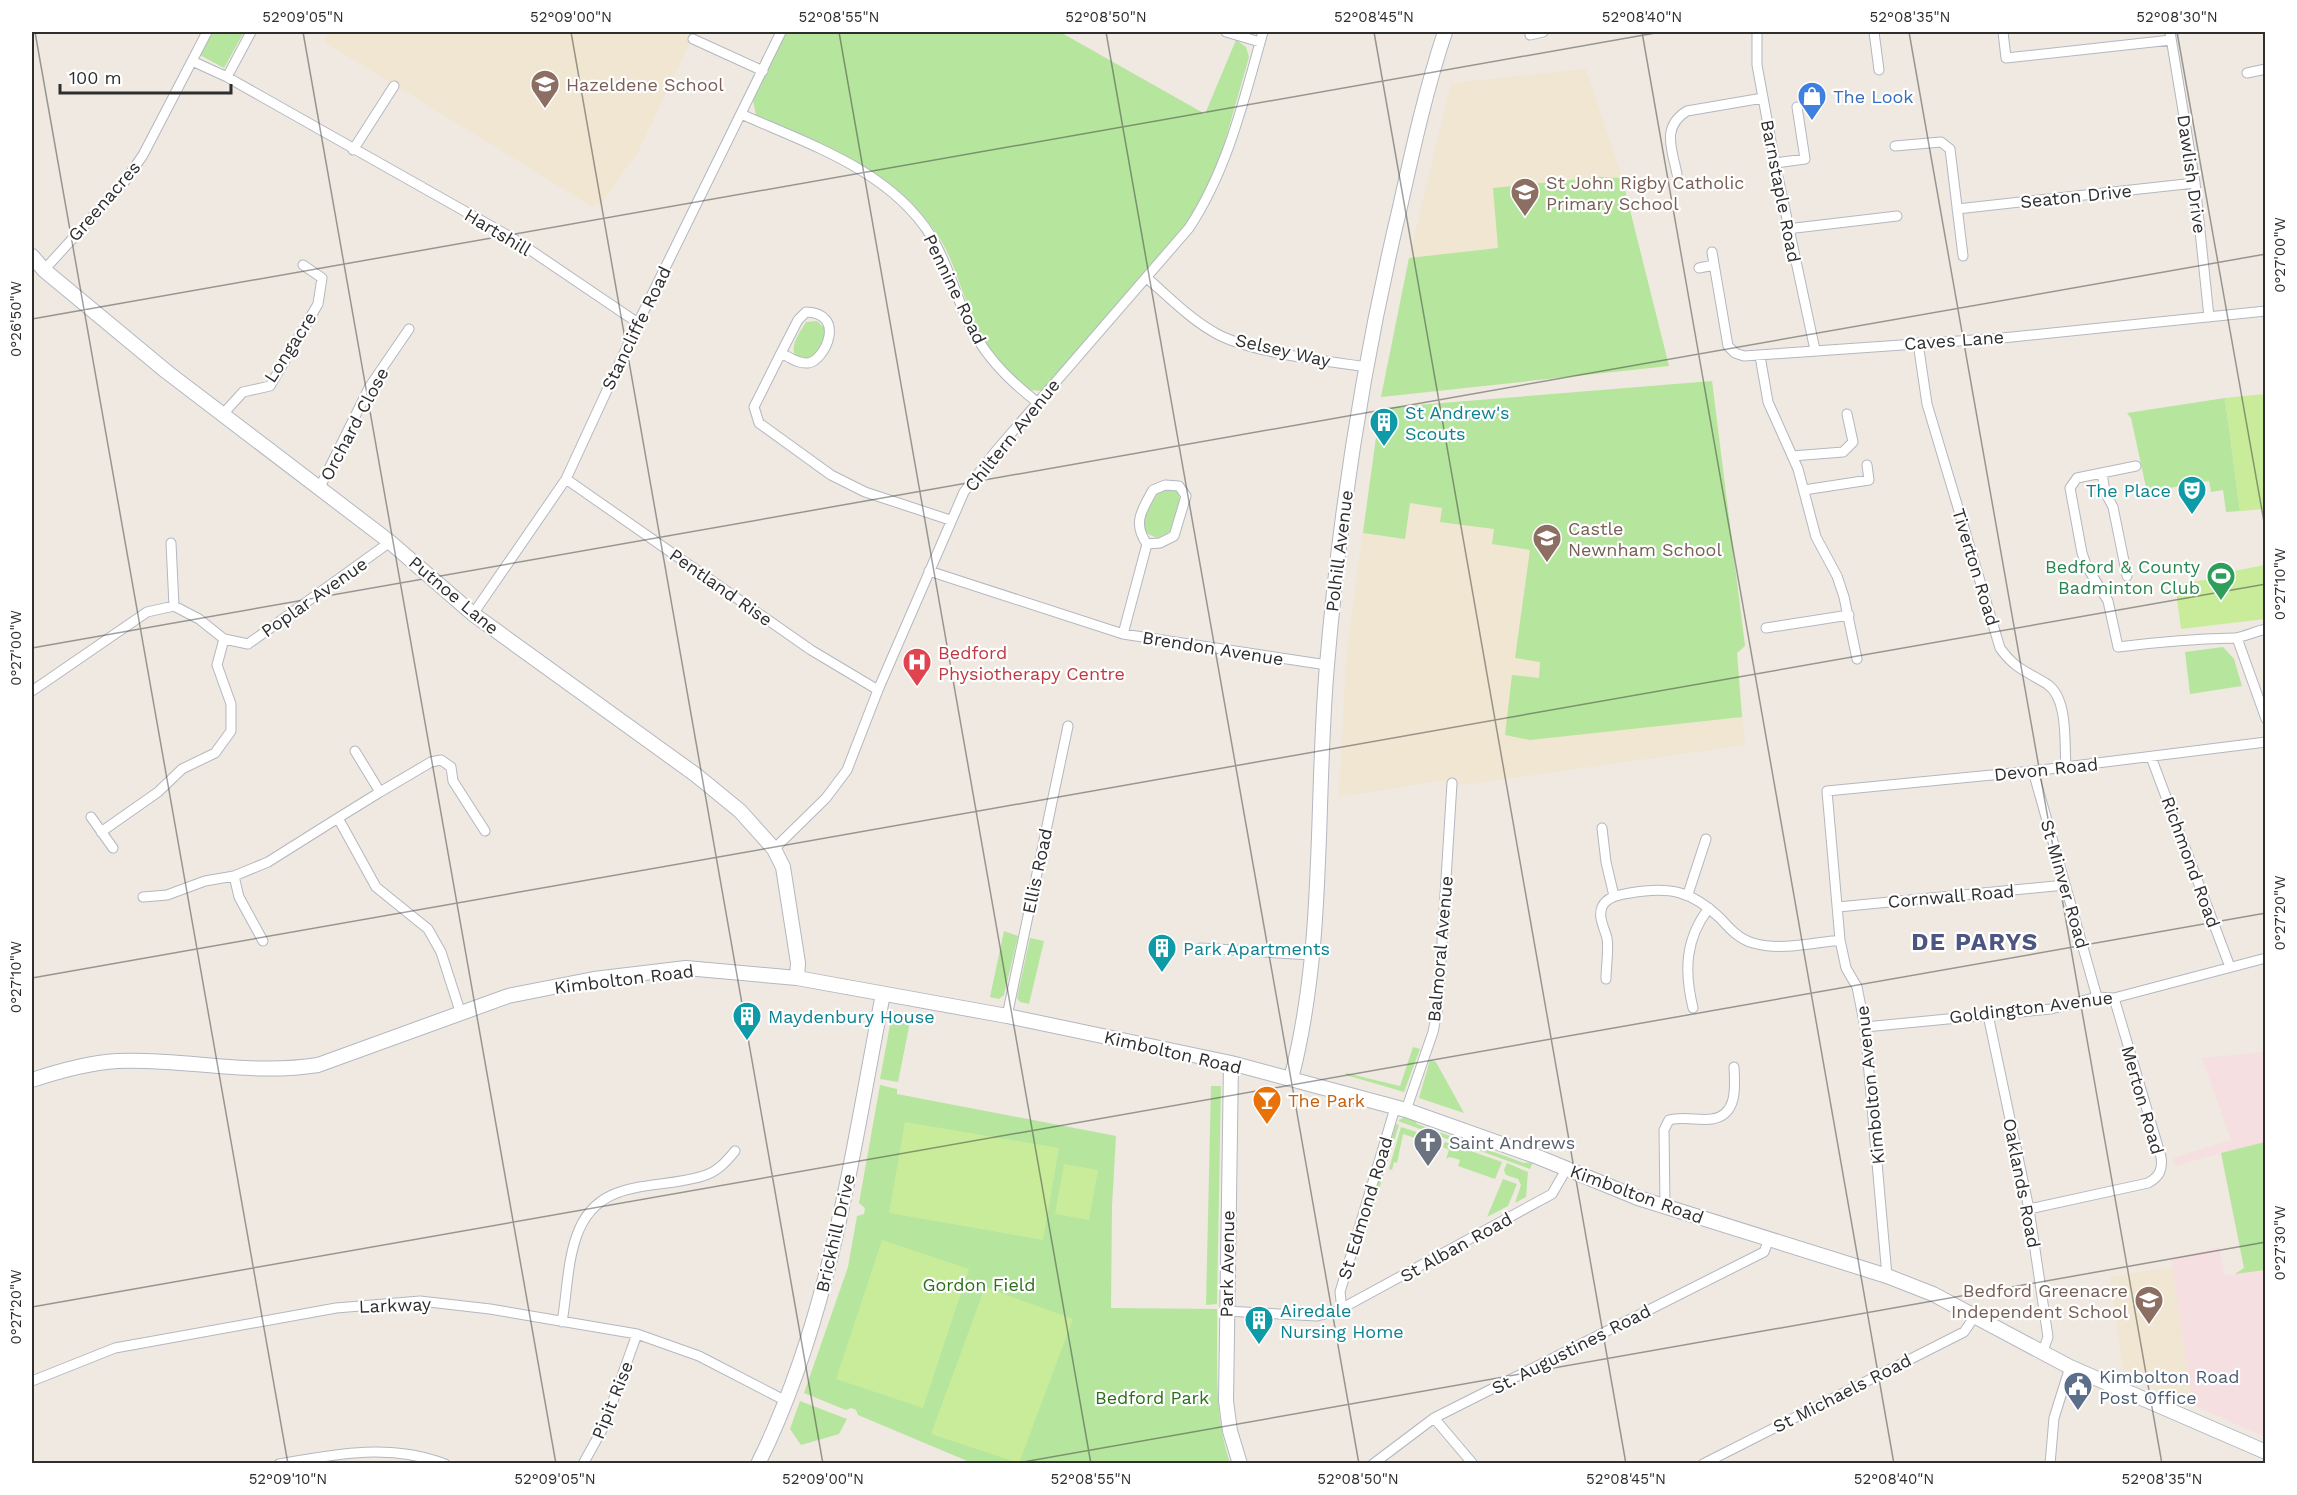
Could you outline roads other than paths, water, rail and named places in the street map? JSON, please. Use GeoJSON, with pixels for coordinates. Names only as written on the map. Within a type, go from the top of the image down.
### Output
{"type":"FeatureCollection","features":[{"type":"Feature","properties":{"kind":"street","name":"Greenacres"},"geometry":{"type":"LineString","coordinates":[[44,270],[137,164],[207,32]]}},
{"type":"Feature","properties":{"kind":"street"},"geometry":{"type":"LineString","coordinates":[[226,77],[252,32]]}},
{"type":"Feature","properties":{"kind":"street","name":"Stancliffe Road"},"geometry":{"type":"LineString","coordinates":[[473,614],[566,479],[638,323],[781,32]]}},
{"type":"Feature","properties":{"kind":"street"},"geometry":{"type":"LineString","coordinates":[[1226,32],[1260,42]]}},
{"type":"Feature","properties":{"kind":"street","name":"Chiltern Avenue"},"geometry":{"type":"LineString","coordinates":[[774,849],[826,798],[847,770],[878,690],[950,520],[976,475],[1189,228],[1217,180],[1263,32]]}},
{"type":"Feature","properties":{"kind":"street","name":"Polhill Avenue"},"geometry":{"type":"LineString","coordinates":[[1291,1078],[1308,1005],[1327,665],[1338,544],[1367,367],[1387,263],[1419,119],[1445,32]]}},
{"type":"Feature","properties":{"kind":"street"},"geometry":{"type":"LineString","coordinates":[[1530,35],[1543,32]]}},
{"type":"Feature","properties":{"kind":"street","name":"Barnstaple Road"},"geometry":{"type":"LineString","coordinates":[[1757,32],[1757,65],[1763,98],[1787,229],[1815,350]]}},
{"type":"Feature","properties":{"kind":"street"},"geometry":{"type":"LineString","coordinates":[[1874,32],[1879,70]]}},
{"type":"Feature","properties":{"kind":"street"},"geometry":{"type":"LineString","coordinates":[[2003,32],[2006,58],[2170,36]]}},
{"type":"Feature","properties":{"kind":"street","name":"Dawlish Drive"},"geometry":{"type":"LineString","coordinates":[[2170,36],[2194,183],[2209,317]]}},
{"type":"Feature","properties":{"kind":"street"},"geometry":{"type":"LineString","coordinates":[[693,39],[763,71]]}},
{"type":"Feature","properties":{"kind":"street","name":"Hartshill"},"geometry":{"type":"LineString","coordinates":[[192,61],[226,77],[514,239],[638,323]]}},
{"type":"Feature","properties":{"kind":"street"},"geometry":{"type":"LineString","coordinates":[[2247,73],[2265,69]]}},
{"type":"Feature","properties":{"kind":"street"},"geometry":{"type":"LineString","coordinates":[[353,150],[394,86]]}},
{"type":"Feature","properties":{"kind":"street"},"geometry":{"type":"LineString","coordinates":[[1677,174],[1670,130],[1678,117],[1687,111],[1763,98]]}},
{"type":"Feature","properties":{"kind":"street"},"geometry":{"type":"LineString","coordinates":[[1775,163],[1805,159],[1797,107]]}},
{"type":"Feature","properties":{"kind":"street","name":"Pennine Road"},"geometry":{"type":"LineString","coordinates":[[741,114],[863,172],[888,187],[913,211],[931,236],[966,318],[985,352],[1006,378],[1037,402]]}},
{"type":"Feature","properties":{"kind":"street"},"geometry":{"type":"LineString","coordinates":[[1895,146],[1941,142],[1950,149],[1962,256]]}},
{"type":"Feature","properties":{"kind":"street","name":"Seaton Drive"},"geometry":{"type":"LineString","coordinates":[[1957,209],[2194,183]]}},
{"type":"Feature","properties":{"kind":"street"},"geometry":{"type":"LineString","coordinates":[[1787,229],[1897,216]]}},
{"type":"Feature","properties":{"kind":"street","name":"Caves Lane"},"geometry":{"type":"LineString","coordinates":[[1712,252],[1728,346],[1735,354],[1760,356],[1815,350],[2002,338],[2265,311]]}},
{"type":"Feature","properties":{"kind":"street","name":"Putnoe Lane"},"geometry":{"type":"LineString","coordinates":[[32,256],[44,270],[222,415],[390,542],[473,614],[696,775],[740,811],[774,849],[783,867],[789,891],[798,963],[797,978]]}},
{"type":"Feature","properties":{"kind":"street","name":"Longacre"},"geometry":{"type":"LineString","coordinates":[[222,415],[243,392],[270,386],[318,304],[322,278],[303,265]]}},
{"type":"Feature","properties":{"kind":"street"},"geometry":{"type":"LineString","coordinates":[[1699,268],[1714,265]]}},
{"type":"Feature","properties":{"kind":"street","name":"Selsey Way"},"geometry":{"type":"LineString","coordinates":[[1147,278],[1193,317],[1218,334],[1240,343],[1367,367]]}},
{"type":"Feature","properties":{"kind":"street"},"geometry":{"type":"LineString","coordinates":[[781,353],[799,363],[810,363],[818,357],[828,339],[830,329],[828,320],[817,312],[806,312],[798,320],[781,353],[754,407],[759,423],[831,475],[865,492],[950,520]]}},
{"type":"Feature","properties":{"kind":"street","name":"Orchard Close"},"geometry":{"type":"LineString","coordinates":[[319,489],[370,386],[409,329]]}},
{"type":"Feature","properties":{"kind":"street","name":"Tiverton Road"},"geometry":{"type":"LineString","coordinates":[[1918,343],[1927,404],[2000,648],[2011,662],[2048,685],[2057,694],[2061,706],[2066,767]]}},
{"type":"Feature","properties":{"kind":"street"},"geometry":{"type":"LineString","coordinates":[[1760,356],[1768,402],[1792,456],[1804,490],[1816,537],[1837,576],[1849,615],[1857,659]]}},
{"type":"Feature","properties":{"kind":"street"},"geometry":{"type":"LineString","coordinates":[[1792,456],[1842,452],[1853,442],[1847,414]]}},
{"type":"Feature","properties":{"kind":"street"},"geometry":{"type":"LineString","coordinates":[[1804,490],[1869,480],[1867,465]]}},
{"type":"Feature","properties":{"kind":"street"},"geometry":{"type":"LineString","coordinates":[[2136,466],[2077,478],[2070,488],[2082,553],[2087,567],[2108,601],[2118,647],[2177,639],[2237,638],[2248,632],[2265,629]]}},
{"type":"Feature","properties":{"kind":"street"},"geometry":{"type":"LineString","coordinates":[[2102,473],[2105,492],[2113,507],[2127,576]]}},
{"type":"Feature","properties":{"kind":"street","name":"Pentland Rise"},"geometry":{"type":"LineString","coordinates":[[566,479],[811,650],[878,690]]}},
{"type":"Feature","properties":{"kind":"street"},"geometry":{"type":"LineString","coordinates":[[1124,634],[1147,544],[1140,533],[1137,519],[1153,489],[1165,485],[1179,486],[1185,496],[1174,536],[1160,543],[1147,544]]}},
{"type":"Feature","properties":{"kind":"street","name":"Poplar Avenue"},"geometry":{"type":"LineString","coordinates":[[224,639],[248,644],[390,542]]}},
{"type":"Feature","properties":{"kind":"street"},"geometry":{"type":"LineString","coordinates":[[171,543],[174,606]]}},
{"type":"Feature","properties":{"kind":"street","name":"Brendon Avenue"},"geometry":{"type":"LineString","coordinates":[[929,571],[1124,634],[1327,665]]}},
{"type":"Feature","properties":{"kind":"street"},"geometry":{"type":"LineString","coordinates":[[32,691],[147,612],[174,606],[199,619],[224,639],[217,665],[231,704],[231,731],[215,753],[182,769],[158,792],[101,832]]}},
{"type":"Feature","properties":{"kind":"street"},"geometry":{"type":"LineString","coordinates":[[1766,628],[1849,615]]}},
{"type":"Feature","properties":{"kind":"street"},"geometry":{"type":"LineString","coordinates":[[2237,638],[2265,719]]}},
{"type":"Feature","properties":{"kind":"street","name":"Ellis Road"},"geometry":{"type":"LineString","coordinates":[[1007,1016],[1068,726]]}},
{"type":"Feature","properties":{"kind":"street","name":"Devon Road"},"geometry":{"type":"LineString","coordinates":[[1827,791],[2033,771],[2265,742]]}},
{"type":"Feature","properties":{"kind":"street"},"geometry":{"type":"LineString","coordinates":[[355,751],[380,792]]}},
{"type":"Feature","properties":{"kind":"street","name":"Richmond Road"},"geometry":{"type":"LineString","coordinates":[[2151,757],[2230,968]]}},
{"type":"Feature","properties":{"kind":"street"},"geometry":{"type":"LineString","coordinates":[[143,897],[167,896],[205,881],[234,876],[268,862],[430,762],[441,760],[451,767],[453,781],[485,831]]}},
{"type":"Feature","properties":{"kind":"street","name":"St Minver Road"},"geometry":{"type":"LineString","coordinates":[[2033,771],[2097,997]]}},
{"type":"Feature","properties":{"kind":"street","name":"Balmoral Avenue"},"geometry":{"type":"LineString","coordinates":[[1401,1109],[1433,1032],[1438,1007],[1452,783]]}},
{"type":"Feature","properties":{"kind":"street","name":"Kimbolton Avenue"},"geometry":{"type":"LineString","coordinates":[[1827,791],[1840,940],[1845,968],[1857,987],[1865,1027],[1888,1260],[1887,1276]]}},
{"type":"Feature","properties":{"kind":"street"},"geometry":{"type":"LineString","coordinates":[[91,817],[112,848]]}},
{"type":"Feature","properties":{"kind":"street"},"geometry":{"type":"LineString","coordinates":[[338,818],[376,887],[428,929],[441,952],[460,1011]]}},
{"type":"Feature","properties":{"kind":"street"},"geometry":{"type":"LineString","coordinates":[[1602,828],[1606,862],[1614,897]]}},
{"type":"Feature","properties":{"kind":"street"},"geometry":{"type":"LineString","coordinates":[[1688,894],[1706,839]]}},
{"type":"Feature","properties":{"kind":"street"},"geometry":{"type":"LineString","coordinates":[[234,876],[239,897],[263,940]]}},
{"type":"Feature","properties":{"kind":"street","name":"Cornwall Road"},"geometry":{"type":"LineString","coordinates":[[1838,907],[2065,885]]}},
{"type":"Feature","properties":{"kind":"street"},"geometry":{"type":"LineString","coordinates":[[1606,979],[1607,939],[1601,920],[1601,908],[1606,900],[1614,897],[1662,891],[1688,894],[1709,908],[1736,935],[1751,943],[1786,946],[1840,940]]}},
{"type":"Feature","properties":{"kind":"street"},"geometry":{"type":"LineString","coordinates":[[1693,1008],[1687,973],[1689,944],[1697,923],[1709,908]]}},
{"type":"Feature","properties":{"kind":"street"},"geometry":{"type":"LineString","coordinates":[[1200,948],[1311,955]]}},
{"type":"Feature","properties":{"kind":"street","name":"Goldington Avenue"},"geometry":{"type":"LineString","coordinates":[[1865,1027],[2051,1009],[2097,997],[2114,998],[2265,958]]}},
{"type":"Feature","properties":{"kind":"street","name":"Kimbolton Road"},"geometry":{"type":"LineString","coordinates":[[32,1080],[79,1067],[116,1061],[250,1070],[288,1070],[318,1065],[460,1011],[555,986],[686,968],[797,978],[1007,1016],[1231,1063],[1401,1109],[1567,1168],[1665,1206],[1934,1293],[2070,1367],[2265,1452]]}},
{"type":"Feature","properties":{"kind":"street","name":"Brickhill Drive"},"geometry":{"type":"LineString","coordinates":[[758,1464],[786,1401],[816,1315],[829,1264],[883,994]]}},
{"type":"Feature","properties":{"kind":"street","name":"Merton Road"},"geometry":{"type":"LineString","coordinates":[[2029,1209],[2148,1183],[2160,1174],[2162,1166],[2160,1157],[2114,998]]}},
{"type":"Feature","properties":{"kind":"street","name":"Oaklands Road"},"geometry":{"type":"LineString","coordinates":[[1988,1015],[2029,1209],[2048,1337],[2043,1351]]}},
{"type":"Feature","properties":{"kind":"street","name":"Park Avenue"},"geometry":{"type":"LineString","coordinates":[[1231,1063],[1226,1401],[1230,1431],[1240,1464]]}},
{"type":"Feature","properties":{"kind":"street"},"geometry":{"type":"LineString","coordinates":[[1665,1206],[1664,1130],[1669,1120],[1679,1117],[1713,1119],[1724,1114],[1733,1103],[1734,1067]]}},
{"type":"Feature","properties":{"kind":"street","name":"St Edmond Road"},"geometry":{"type":"LineString","coordinates":[[1342,1309],[1340,1292],[1401,1109]]}},
{"type":"Feature","properties":{"kind":"street"},"geometry":{"type":"LineString","coordinates":[[562,1322],[576,1236],[595,1206],[607,1196],[623,1190],[703,1176],[724,1164],[735,1151]]}},
{"type":"Feature","properties":{"kind":"street","name":"St Alban Road"},"geometry":{"type":"LineString","coordinates":[[1226,1311],[1317,1316],[1342,1309],[1552,1194],[1567,1168]]}},
{"type":"Feature","properties":{"kind":"street","name":"St. Augustines Road"},"geometry":{"type":"LineString","coordinates":[[1373,1464],[1434,1418],[1764,1252],[1769,1239]]}},
{"type":"Feature","properties":{"kind":"street","name":"Larkway"},"geometry":{"type":"LineString","coordinates":[[32,1381],[115,1348],[336,1308],[420,1301],[490,1309],[637,1335],[699,1356],[786,1401]]}},
{"type":"Feature","properties":{"kind":"street","name":"St Michaels Road"},"geometry":{"type":"LineString","coordinates":[[1703,1464],[1964,1332],[1975,1316]]}},
{"type":"Feature","properties":{"kind":"street","name":"Pipit Rise"},"geometry":{"type":"LineString","coordinates":[[583,1464],[604,1426],[637,1335]]}},
{"type":"Feature","properties":{"kind":"street"},"geometry":{"type":"LineString","coordinates":[[2050,1464],[2054,1418],[2070,1367]]}},
{"type":"Feature","properties":{"kind":"street"},"geometry":{"type":"LineString","coordinates":[[1434,1418],[1473,1464]]}},
{"type":"Feature","properties":{"kind":"street"},"geometry":{"type":"LineString","coordinates":[[279,1464],[351,1452],[387,1450],[445,1464]]}},
{"type":"Feature","properties":{"kind":"place","name":"Hazeldene School"},"geometry":{"type":"Point","coordinates":[545,110]}},
{"type":"Feature","properties":{"kind":"place","name":"The Look"},"geometry":{"type":"Point","coordinates":[1812,122]}},
{"type":"Feature","properties":{"kind":"place","name":"St John Rigby Catholic Primary School"},"geometry":{"type":"Point","coordinates":[1525,218]}},
{"type":"Feature","properties":{"kind":"place","name":"St Andrew's Scouts"},"geometry":{"type":"Point","coordinates":[1384,448]}},
{"type":"Feature","properties":{"kind":"place","name":"The Place"},"geometry":{"type":"Point","coordinates":[2192,516]}},
{"type":"Feature","properties":{"kind":"place","name":"Castle Newnham School"},"geometry":{"type":"Point","coordinates":[1547,564]}},
{"type":"Feature","properties":{"kind":"place","name":"Bedford & County Badminton Club"},"geometry":{"type":"Point","coordinates":[2221,602]}},
{"type":"Feature","properties":{"kind":"place","name":"Bedford Physiotherapy Centre"},"geometry":{"type":"Point","coordinates":[917,688]}},
{"type":"Feature","properties":{"kind":"place","name":"Park Apartments"},"geometry":{"type":"Point","coordinates":[1162,974]}},
{"type":"Feature","properties":{"kind":"place","name":"Maydenbury House"},"geometry":{"type":"Point","coordinates":[747,1042]}},
{"type":"Feature","properties":{"kind":"place","name":"The Park"},"geometry":{"type":"Point","coordinates":[1267,1126]}},
{"type":"Feature","properties":{"kind":"place","name":"Saint Andrews"},"geometry":{"type":"Point","coordinates":[1428,1168]}},
{"type":"Feature","properties":{"kind":"place","name":"Bedford Greenacre Independent School"},"geometry":{"type":"Point","coordinates":[2149,1326]}},
{"type":"Feature","properties":{"kind":"place","name":"Airedale Nursing Home"},"geometry":{"type":"Point","coordinates":[1259,1346]}},
{"type":"Feature","properties":{"kind":"place","name":"Kimbolton Road Post Office"},"geometry":{"type":"Point","coordinates":[2078,1412]}},
{"type":"Feature","properties":{"kind":"district","name":"DE PARYS"},"geometry":{"type":"Point","coordinates":[1975,942]}},
{"type":"Feature","properties":{"kind":"park label","name":"Gordon Field"},"geometry":{"type":"Point","coordinates":[979,1284]}},
{"type":"Feature","properties":{"kind":"park label","name":"Bedford Park"},"geometry":{"type":"Point","coordinates":[1152,1397]}}]}
